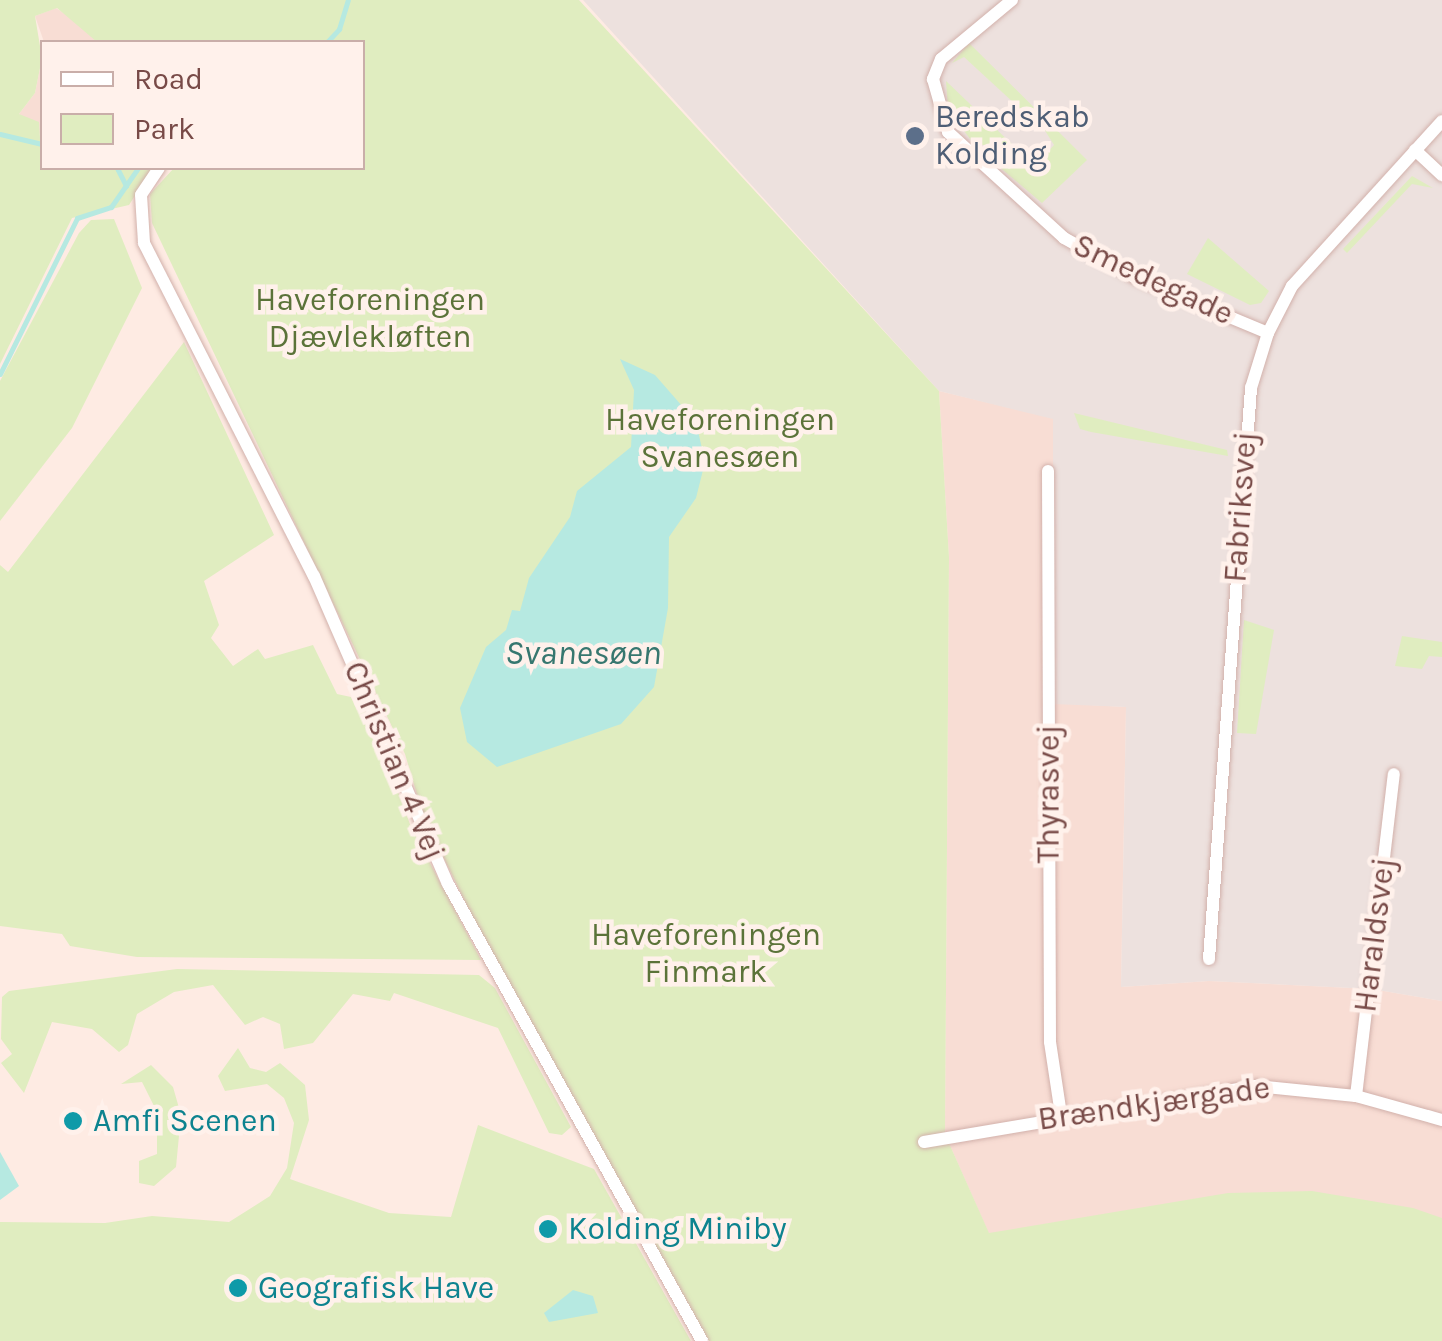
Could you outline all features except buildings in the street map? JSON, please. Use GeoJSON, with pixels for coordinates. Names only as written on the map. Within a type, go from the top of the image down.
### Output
{"type":"FeatureCollection","features":[{"type":"Feature","properties":{"kind":"street","name":"Smedegade"},"geometry":{"type":"LineString","coordinates":[[1012,0],[941,59],[933,78],[948,132],[1064,238],[1136,278],[1268,333]]}},
{"type":"Feature","properties":{"kind":"street","name":"Fabriksvej"},"geometry":{"type":"LineString","coordinates":[[1209,960],[1244,448],[1252,388],[1268,333],[1324,245],[1442,121]]}},
{"type":"Feature","properties":{"kind":"street"},"geometry":{"type":"LineString","coordinates":[[1415,150],[1442,174]]}},
{"type":"Feature","properties":{"kind":"street","name":"Christian 4 Vej"},"geometry":{"type":"LineString","coordinates":[[157,170],[140,195],[144,242],[314,576],[448,884],[702,1341]]}},
{"type":"Feature","properties":{"kind":"street","name":"Thyrasvej"},"geometry":{"type":"LineString","coordinates":[[1048,471],[1050,1042],[1061,1115]]}},
{"type":"Feature","properties":{"kind":"street","name":"Haraldsvej"},"geometry":{"type":"LineString","coordinates":[[1356,1096],[1394,774]]}},
{"type":"Feature","properties":{"kind":"street","name":"Brændkjærgade"},"geometry":{"type":"LineString","coordinates":[[924,1142],[1061,1115],[1256,1086],[1356,1096],[1442,1120]]}},
{"type":"Feature","properties":{"kind":"shaded area"},"geometry":{"type":"Polygon","coordinates":[[[583,0],[1442,0],[1442,1001],[1372,989],[1209,981],[1121,987],[1126,707],[1053,704],[1053,419],[939,391],[583,0]]]}},
{"type":"Feature","properties":{"kind":"shaded area"},"geometry":{"type":"Polygon","coordinates":[[[56,8],[91,31],[96,40],[43,40],[35,16],[56,8]]]}},
{"type":"Feature","properties":{"kind":"shaded area"},"geometry":{"type":"Polygon","coordinates":[[[40,68],[40,134],[19,114],[35,93],[40,68]]]}},
{"type":"Feature","properties":{"kind":"shaded area"},"geometry":{"type":"Polygon","coordinates":[[[939,391],[1053,418],[1053,703],[1126,707],[1121,987],[1209,981],[1372,989],[1442,1001],[1442,1341],[989,1234],[945,1134],[949,557],[939,391]]]}},
{"type":"Feature","properties":{"kind":"green space"},"geometry":{"type":"Polygon","coordinates":[[[0,0],[579,0],[939,391],[949,557],[945,1134],[989,1233],[1228,1193],[1312,1191],[1413,1208],[1442,1218],[1442,1341],[709,1341],[475,922],[423,815],[405,754],[152,223],[150,194],[172,170],[365,170],[365,40],[95,40],[57,8],[35,16],[40,68],[35,93],[19,114],[39,122],[40,170],[152,170],[129,205],[72,218],[0,364],[0,0]]]}},
{"type":"Feature","properties":{"kind":"green space"},"geometry":{"type":"Polygon","coordinates":[[[969,43],[1087,160],[1042,203],[991,160],[1036,164],[1054,145],[1034,113],[1028,116],[964,57],[952,63],[969,43]]]}},
{"type":"Feature","properties":{"kind":"green space"},"geometry":{"type":"Polygon","coordinates":[[[946,81],[1017,149],[974,144],[948,110],[946,81]]]}},
{"type":"Feature","properties":{"kind":"green space"},"geometry":{"type":"Polygon","coordinates":[[[1412,176],[1433,188],[1412,184],[1347,253],[1343,249],[1412,176]]]}},
{"type":"Feature","properties":{"kind":"green space"},"geometry":{"type":"Polygon","coordinates":[[[114,219],[142,288],[72,428],[0,521],[0,381],[79,233],[91,220],[114,219]]]}},
{"type":"Feature","properties":{"kind":"green space"},"geometry":{"type":"Polygon","coordinates":[[[1208,238],[1269,291],[1261,303],[1250,305],[1187,274],[1208,238]]]}},
{"type":"Feature","properties":{"kind":"green space"},"geometry":{"type":"Polygon","coordinates":[[[184,342],[274,535],[204,581],[219,625],[211,638],[233,666],[258,649],[265,659],[313,645],[337,694],[351,697],[357,710],[367,707],[411,827],[481,960],[137,957],[70,946],[62,934],[0,926],[0,565],[8,572],[184,342]]]}},
{"type":"Feature","properties":{"kind":"green space"},"geometry":{"type":"Polygon","coordinates":[[[1074,413],[1227,450],[1228,456],[1080,429],[1074,413]]]}},
{"type":"Feature","properties":{"kind":"green space"},"geometry":{"type":"Polygon","coordinates":[[[1244,620],[1274,630],[1256,734],[1237,733],[1244,620]]]}},
{"type":"Feature","properties":{"kind":"green space"},"geometry":{"type":"Polygon","coordinates":[[[1402,636],[1442,642],[1442,657],[1429,656],[1422,669],[1395,666],[1402,636]]]}},
{"type":"Feature","properties":{"kind":"green space"},"geometry":{"type":"Polygon","coordinates":[[[177,969],[479,975],[495,988],[571,1127],[562,1135],[549,1133],[498,1028],[394,993],[390,1001],[353,994],[313,1043],[284,1049],[280,1024],[263,1017],[245,1025],[213,985],[174,992],[137,1014],[128,1045],[119,1052],[92,1029],[52,1022],[24,1093],[1,1063],[12,1054],[1,1039],[2,997],[9,991],[177,969]]]}},
{"type":"Feature","properties":{"kind":"green space","name":"Geografisk Have"},"geometry":{"type":"Polygon","coordinates":[[[238,1048],[250,1068],[266,1072],[280,1063],[305,1085],[309,1120],[290,1179],[389,1213],[451,1217],[478,1125],[594,1169],[691,1341],[0,1341],[0,1222],[105,1223],[152,1216],[229,1222],[270,1196],[287,1168],[294,1123],[284,1098],[267,1084],[225,1091],[218,1076],[238,1048]]]}},
{"type":"Feature","properties":{"kind":"green space"},"geometry":{"type":"Polygon","coordinates":[[[151,1065],[173,1087],[181,1115],[176,1167],[154,1186],[139,1183],[139,1161],[157,1154],[157,1112],[142,1082],[121,1084],[151,1065]]]}},
{"type":"Feature","properties":{"kind":"water","name":"Svanesøen"},"geometry":{"type":"Polygon","coordinates":[[[620,359],[655,375],[696,422],[705,462],[696,498],[669,537],[668,608],[654,687],[621,724],[497,767],[467,742],[460,708],[486,647],[506,630],[512,610],[520,611],[529,578],[570,517],[577,491],[631,447],[634,390],[620,359]]]}},
{"type":"Feature","properties":{"kind":"water"},"geometry":{"type":"Polygon","coordinates":[[[0,1152],[19,1186],[0,1200],[0,1152]]]}},
{"type":"Feature","properties":{"kind":"water"},"geometry":{"type":"Polygon","coordinates":[[[573,1290],[593,1296],[598,1313],[549,1322],[544,1313],[573,1290]]]}},
{"type":"Feature","properties":{"kind":"waterway"},"geometry":{"type":"LineString","coordinates":[[329,40],[339,29],[348,0]]}},
{"type":"Feature","properties":{"kind":"waterway"},"geometry":{"type":"LineString","coordinates":[[0,134],[40,144]]}},
{"type":"Feature","properties":{"kind":"waterway"},"geometry":{"type":"LineString","coordinates":[[118,170],[126,186]]}},
{"type":"Feature","properties":{"kind":"waterway"},"geometry":{"type":"LineString","coordinates":[[0,374],[77,218],[111,207],[137,170]]}},
{"type":"Feature","properties":{"kind":"place","name":"Beredskab Kolding"},"geometry":{"type":"Point","coordinates":[915,136]}},
{"type":"Feature","properties":{"kind":"place","name":"Amfi Scenen"},"geometry":{"type":"Point","coordinates":[73,1121]}},
{"type":"Feature","properties":{"kind":"place","name":"Kolding Miniby"},"geometry":{"type":"Point","coordinates":[548,1229]}},
{"type":"Feature","properties":{"kind":"place","name":"Geografisk Have"},"geometry":{"type":"Point","coordinates":[238,1288]}},
{"type":"Feature","properties":{"kind":"park label","name":"Haveforeningen Djævlekløften"},"geometry":{"type":"Point","coordinates":[370,320]}},
{"type":"Feature","properties":{"kind":"park label","name":"Haveforeningen Svanesøen"},"geometry":{"type":"Point","coordinates":[720,440]}},
{"type":"Feature","properties":{"kind":"park label","name":"Haveforeningen Finmark"},"geometry":{"type":"Point","coordinates":[706,954]}}]}
